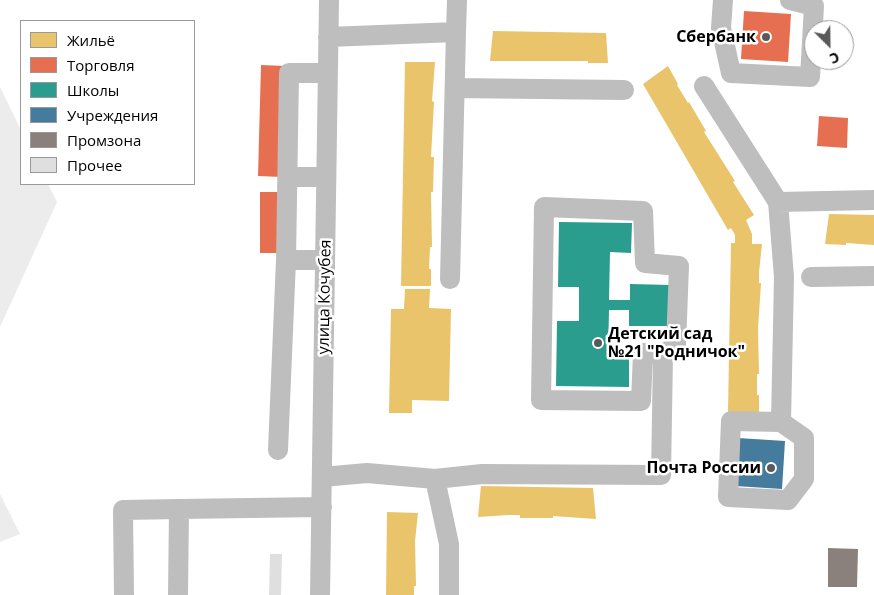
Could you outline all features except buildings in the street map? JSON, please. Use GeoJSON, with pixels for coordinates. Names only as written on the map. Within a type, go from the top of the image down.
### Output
{"type":"FeatureCollection","features":[{"type":"Feature","properties":{"kind":"street","name":"улица Кочубея"},"geometry":{"type":"LineString","coordinates":[[320,595],[329,0]]}},
{"type":"Feature","properties":{"kind":"street"},"geometry":{"type":"LineString","coordinates":[[450,279],[457,0]]}},
{"type":"Feature","properties":{"kind":"street"},"geometry":{"type":"LineString","coordinates":[[723,0],[721,28],[731,73],[810,77],[814,6],[790,0]]}},
{"type":"Feature","properties":{"kind":"street"},"geometry":{"type":"LineString","coordinates":[[328,36],[456,32]]}},
{"type":"Feature","properties":{"kind":"street"},"geometry":{"type":"LineString","coordinates":[[278,450],[286,260],[289,73],[328,73]]}},
{"type":"Feature","properties":{"kind":"street"},"geometry":{"type":"LineString","coordinates":[[704,86],[778,202],[784,278],[782,422]]}},
{"type":"Feature","properties":{"kind":"street"},"geometry":{"type":"LineString","coordinates":[[455,88],[624,90]]}},
{"type":"Feature","properties":{"kind":"street"},"geometry":{"type":"LineString","coordinates":[[287,177],[326,177]]}},
{"type":"Feature","properties":{"kind":"street"},"geometry":{"type":"LineString","coordinates":[[778,202],[874,200]]}},
{"type":"Feature","properties":{"kind":"street"},"geometry":{"type":"LineString","coordinates":[[544,207],[643,211],[644,262],[679,266],[676,346],[663,354],[643,353],[641,401],[541,400],[544,207]]}},
{"type":"Feature","properties":{"kind":"street"},"geometry":{"type":"LineString","coordinates":[[286,260],[325,260]]}},
{"type":"Feature","properties":{"kind":"street"},"geometry":{"type":"LineString","coordinates":[[811,277],[874,276]]}},
{"type":"Feature","properties":{"kind":"street"},"geometry":{"type":"LineString","coordinates":[[322,477],[367,473],[435,479],[482,474],[662,475],[663,354]]}},
{"type":"Feature","properties":{"kind":"street"},"geometry":{"type":"LineString","coordinates":[[731,421],[782,422],[804,438],[804,479],[788,500],[728,497],[731,421]]}},
{"type":"Feature","properties":{"kind":"street"},"geometry":{"type":"LineString","coordinates":[[435,479],[449,544],[448,595]]}},
{"type":"Feature","properties":{"kind":"street"},"geometry":{"type":"LineString","coordinates":[[124,595],[123,510],[322,507]]}},
{"type":"Feature","properties":{"kind":"street"},"geometry":{"type":"LineString","coordinates":[[178,595],[179,509]]}},
{"type":"Feature","properties":{"kind":"shaded area"},"geometry":{"type":"Polygon","coordinates":[[[0,87],[20,128],[20,185],[48,185],[57,202],[0,327],[0,87]]]}},
{"type":"Feature","properties":{"kind":"shaded area"},"geometry":{"type":"Polygon","coordinates":[[[0,494],[20,534],[0,542],[0,494]]]}},
{"type":"Feature","properties":{"kind":"place","name":"Сбербанк"},"geometry":{"type":"Point","coordinates":[766,37]}},
{"type":"Feature","properties":{"kind":"place","name":"Детский сад №21 \"Родничок\""},"geometry":{"type":"Point","coordinates":[598,343]}},
{"type":"Feature","properties":{"kind":"place","name":"Почта России"},"geometry":{"type":"Point","coordinates":[771,468]}}]}
